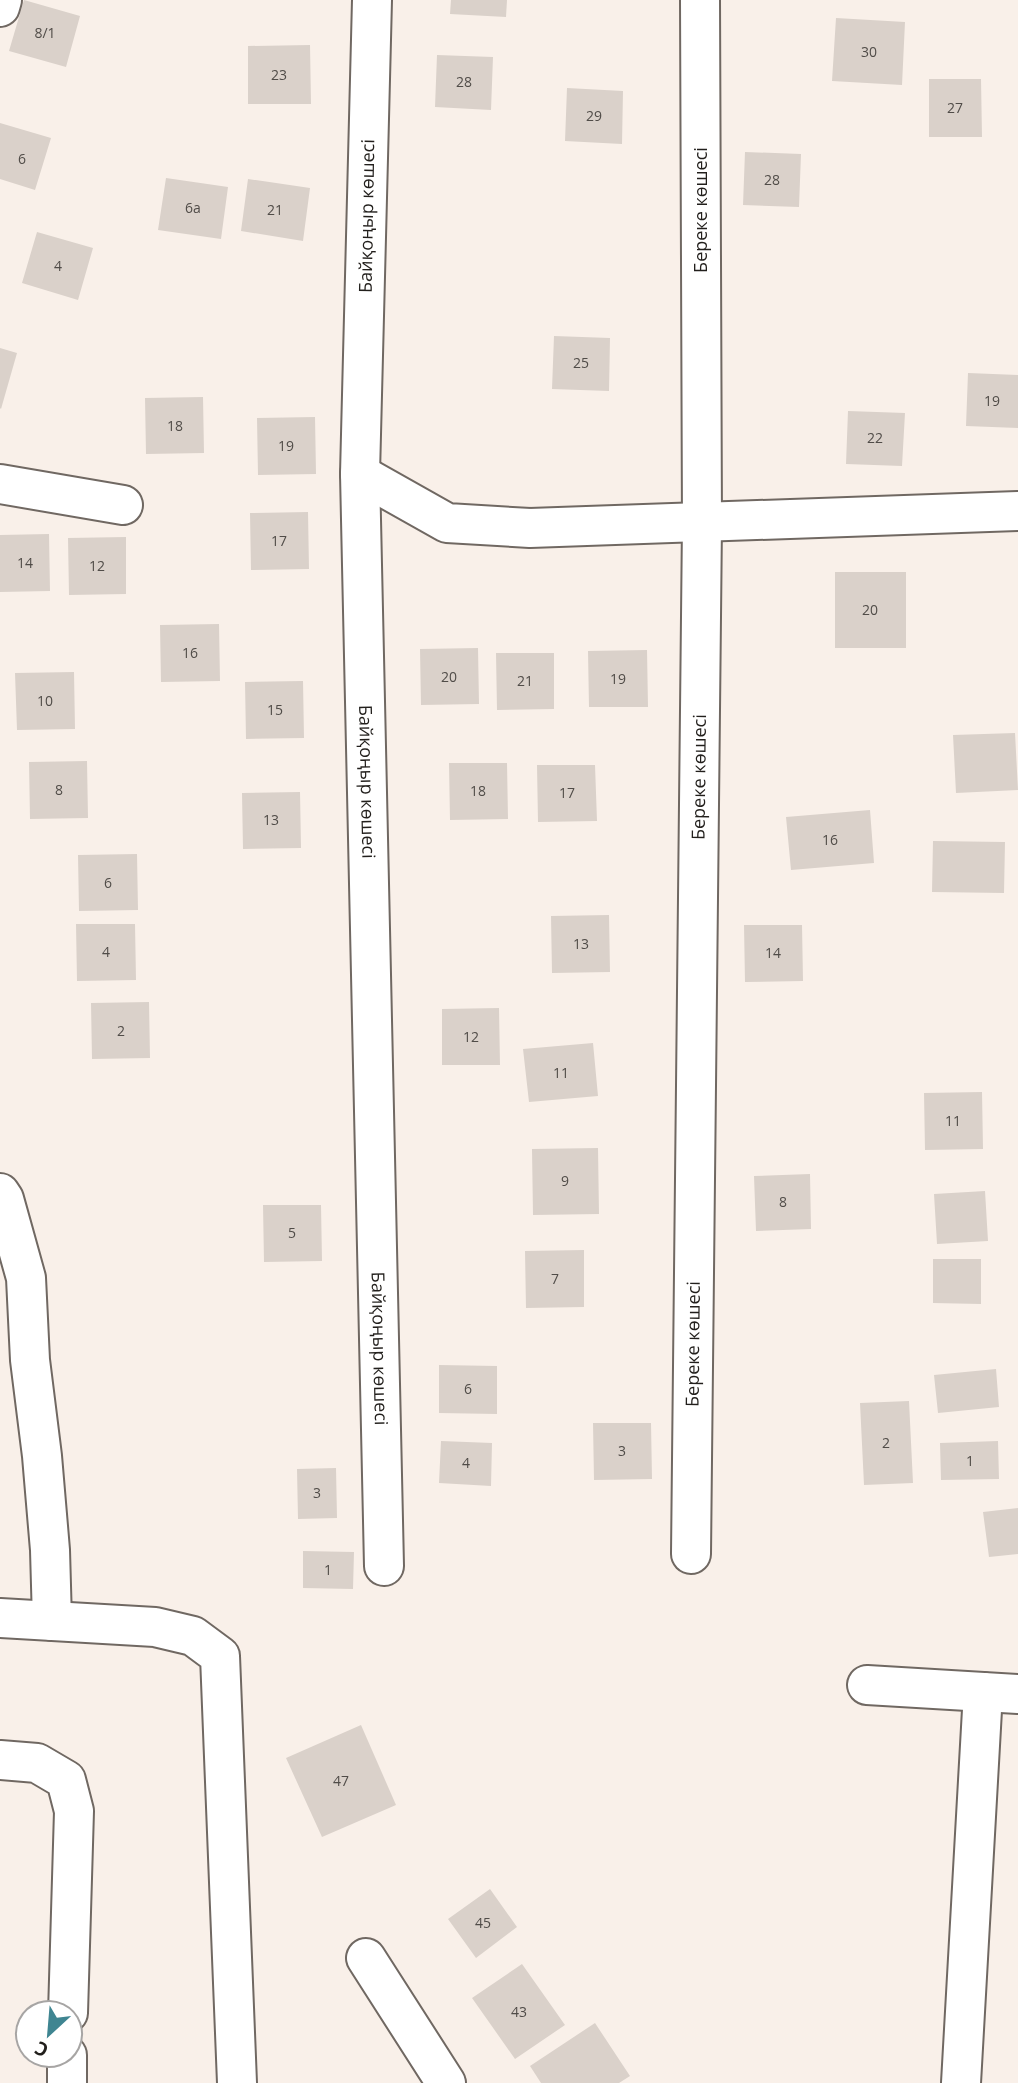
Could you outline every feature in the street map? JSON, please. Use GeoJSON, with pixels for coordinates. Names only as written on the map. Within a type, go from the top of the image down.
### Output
{"type":"FeatureCollection","features":[{"type":"Feature","properties":{"kind":"street"},"geometry":{"type":"LineString","coordinates":[[0,7],[2,0]]}},
{"type":"Feature","properties":{"kind":"street","name":"Байқоңыр көшесі"},"geometry":{"type":"LineString","coordinates":[[372,0],[360,474],[384,1566]]}},
{"type":"Feature","properties":{"kind":"street","name":"Береке көшесі"},"geometry":{"type":"LineString","coordinates":[[691,1553],[702,523],[700,0]]}},
{"type":"Feature","properties":{"kind":"street"},"geometry":{"type":"LineString","coordinates":[[360,474],[447,523],[530,528],[1018,511]]}},
{"type":"Feature","properties":{"kind":"street"},"geometry":{"type":"LineString","coordinates":[[0,484],[123,505]]}},
{"type":"Feature","properties":{"kind":"street"},"geometry":{"type":"LineString","coordinates":[[0,1193],[26,1278],[30,1360],[50,1550],[52,1622]]}},
{"type":"Feature","properties":{"kind":"street"},"geometry":{"type":"LineString","coordinates":[[0,1618],[155,1627],[192,1636],[220,1656],[237,2083]]}},
{"type":"Feature","properties":{"kind":"street"},"geometry":{"type":"LineString","coordinates":[[867,1685],[1000,1693],[961,2083]]}},
{"type":"Feature","properties":{"kind":"street"},"geometry":{"type":"LineString","coordinates":[[0,1760],[37,1763],[66,1780],[74,1811],[68,1999]]}},
{"type":"Feature","properties":{"kind":"street"},"geometry":{"type":"LineString","coordinates":[[366,1958],[446,2083]]}},
{"type":"Feature","properties":{"kind":"building"},"geometry":{"type":"Polygon","coordinates":[[[24,0],[80,16],[66,67],[9,51],[24,0]]]}},
{"type":"Feature","properties":{"kind":"building"},"geometry":{"type":"Polygon","coordinates":[[[451,0],[507,0],[506,17],[450,14],[451,0]]]}},
{"type":"Feature","properties":{"kind":"building"},"geometry":{"type":"Polygon","coordinates":[[[836,18],[905,22],[902,85],[832,81],[836,18]]]}},
{"type":"Feature","properties":{"kind":"building"},"geometry":{"type":"Polygon","coordinates":[[[310,45],[311,104],[248,104],[248,46],[310,45]]]}},
{"type":"Feature","properties":{"kind":"building"},"geometry":{"type":"Polygon","coordinates":[[[437,55],[493,57],[491,110],[435,107],[437,55]]]}},
{"type":"Feature","properties":{"kind":"building"},"geometry":{"type":"Polygon","coordinates":[[[929,79],[981,79],[982,137],[929,137],[929,79]]]}},
{"type":"Feature","properties":{"kind":"building"},"geometry":{"type":"Polygon","coordinates":[[[567,88],[623,91],[622,144],[565,141],[567,88]]]}},
{"type":"Feature","properties":{"kind":"building"},"geometry":{"type":"Polygon","coordinates":[[[0,123],[51,138],[35,190],[0,179],[0,123]]]}},
{"type":"Feature","properties":{"kind":"building"},"geometry":{"type":"Polygon","coordinates":[[[745,152],[801,154],[799,207],[743,205],[745,152]]]}},
{"type":"Feature","properties":{"kind":"building"},"geometry":{"type":"Polygon","coordinates":[[[166,178],[228,187],[221,239],[158,230],[166,178]]]}},
{"type":"Feature","properties":{"kind":"building"},"geometry":{"type":"Polygon","coordinates":[[[248,179],[310,188],[303,241],[241,231],[248,179]]]}},
{"type":"Feature","properties":{"kind":"building"},"geometry":{"type":"Polygon","coordinates":[[[37,232],[93,248],[78,300],[22,283],[37,232]]]}},
{"type":"Feature","properties":{"kind":"building"},"geometry":{"type":"Polygon","coordinates":[[[554,336],[610,338],[609,391],[552,389],[554,336]]]}},
{"type":"Feature","properties":{"kind":"building"},"geometry":{"type":"Polygon","coordinates":[[[0,348],[17,353],[1,409],[0,408],[0,348]]]}},
{"type":"Feature","properties":{"kind":"building"},"geometry":{"type":"Polygon","coordinates":[[[968,373],[1018,375],[1018,428],[966,426],[968,373]]]}},
{"type":"Feature","properties":{"kind":"building"},"geometry":{"type":"Polygon","coordinates":[[[203,397],[204,453],[146,454],[145,398],[203,397]]]}},
{"type":"Feature","properties":{"kind":"building"},"geometry":{"type":"Polygon","coordinates":[[[848,411],[905,413],[902,466],[846,464],[848,411]]]}},
{"type":"Feature","properties":{"kind":"building"},"geometry":{"type":"Polygon","coordinates":[[[315,417],[316,474],[258,475],[257,418],[315,417]]]}},
{"type":"Feature","properties":{"kind":"building"},"geometry":{"type":"Polygon","coordinates":[[[308,512],[309,569],[251,570],[250,513],[308,512]]]}},
{"type":"Feature","properties":{"kind":"building"},"geometry":{"type":"Polygon","coordinates":[[[49,534],[50,591],[0,592],[0,535],[49,534]]]}},
{"type":"Feature","properties":{"kind":"building"},"geometry":{"type":"Polygon","coordinates":[[[126,537],[126,594],[69,595],[68,538],[126,537]]]}},
{"type":"Feature","properties":{"kind":"building"},"geometry":{"type":"Polygon","coordinates":[[[835,572],[906,572],[906,648],[835,648],[835,572]]]}},
{"type":"Feature","properties":{"kind":"building"},"geometry":{"type":"Polygon","coordinates":[[[219,624],[220,681],[161,682],[160,625],[219,624]]]}},
{"type":"Feature","properties":{"kind":"building"},"geometry":{"type":"Polygon","coordinates":[[[478,648],[479,704],[421,705],[420,649],[478,648]]]}},
{"type":"Feature","properties":{"kind":"building"},"geometry":{"type":"Polygon","coordinates":[[[647,650],[648,707],[589,707],[588,651],[647,650]]]}},
{"type":"Feature","properties":{"kind":"building"},"geometry":{"type":"Polygon","coordinates":[[[496,653],[554,653],[554,709],[497,710],[496,653]]]}},
{"type":"Feature","properties":{"kind":"building"},"geometry":{"type":"Polygon","coordinates":[[[74,672],[75,729],[17,730],[15,673],[74,672]]]}},
{"type":"Feature","properties":{"kind":"building"},"geometry":{"type":"Polygon","coordinates":[[[303,681],[304,738],[246,739],[245,682],[303,681]]]}},
{"type":"Feature","properties":{"kind":"building"},"geometry":{"type":"Polygon","coordinates":[[[1015,733],[1018,790],[956,793],[953,735],[1015,733]]]}},
{"type":"Feature","properties":{"kind":"building"},"geometry":{"type":"Polygon","coordinates":[[[87,761],[88,818],[30,819],[29,762],[87,761]]]}},
{"type":"Feature","properties":{"kind":"building"},"geometry":{"type":"Polygon","coordinates":[[[449,763],[507,763],[508,819],[450,820],[449,763]]]}},
{"type":"Feature","properties":{"kind":"building"},"geometry":{"type":"Polygon","coordinates":[[[537,765],[595,765],[597,821],[538,822],[537,765]]]}},
{"type":"Feature","properties":{"kind":"building"},"geometry":{"type":"Polygon","coordinates":[[[300,792],[301,848],[243,849],[242,793],[300,792]]]}},
{"type":"Feature","properties":{"kind":"building"},"geometry":{"type":"Polygon","coordinates":[[[870,810],[874,863],[791,870],[786,817],[870,810]]]}},
{"type":"Feature","properties":{"kind":"building"},"geometry":{"type":"Polygon","coordinates":[[[933,841],[1005,842],[1004,893],[932,892],[933,841]]]}},
{"type":"Feature","properties":{"kind":"building"},"geometry":{"type":"Polygon","coordinates":[[[137,854],[138,910],[79,911],[78,855],[137,854]]]}},
{"type":"Feature","properties":{"kind":"building"},"geometry":{"type":"Polygon","coordinates":[[[609,915],[610,972],[552,973],[551,916],[609,915]]]}},
{"type":"Feature","properties":{"kind":"building"},"geometry":{"type":"Polygon","coordinates":[[[76,924],[135,924],[136,980],[77,981],[76,924]]]}},
{"type":"Feature","properties":{"kind":"building"},"geometry":{"type":"Polygon","coordinates":[[[744,925],[802,925],[803,981],[745,982],[744,925]]]}},
{"type":"Feature","properties":{"kind":"building"},"geometry":{"type":"Polygon","coordinates":[[[149,1002],[150,1058],[92,1059],[91,1003],[149,1002]]]}},
{"type":"Feature","properties":{"kind":"building"},"geometry":{"type":"Polygon","coordinates":[[[499,1008],[500,1065],[442,1065],[442,1009],[499,1008]]]}},
{"type":"Feature","properties":{"kind":"building"},"geometry":{"type":"Polygon","coordinates":[[[593,1043],[598,1096],[529,1102],[523,1049],[593,1043]]]}},
{"type":"Feature","properties":{"kind":"building"},"geometry":{"type":"Polygon","coordinates":[[[982,1092],[983,1149],[925,1150],[924,1093],[982,1092]]]}},
{"type":"Feature","properties":{"kind":"building"},"geometry":{"type":"Polygon","coordinates":[[[598,1148],[599,1214],[533,1215],[532,1149],[598,1148]]]}},
{"type":"Feature","properties":{"kind":"building"},"geometry":{"type":"Polygon","coordinates":[[[810,1174],[811,1229],[756,1231],[754,1176],[810,1174]]]}},
{"type":"Feature","properties":{"kind":"building"},"geometry":{"type":"Polygon","coordinates":[[[985,1191],[988,1241],[937,1244],[934,1194],[985,1191]]]}},
{"type":"Feature","properties":{"kind":"building"},"geometry":{"type":"Polygon","coordinates":[[[263,1205],[321,1205],[322,1261],[264,1262],[263,1205]]]}},
{"type":"Feature","properties":{"kind":"building"},"geometry":{"type":"Polygon","coordinates":[[[584,1250],[584,1307],[526,1308],[525,1251],[584,1250]]]}},
{"type":"Feature","properties":{"kind":"building"},"geometry":{"type":"Polygon","coordinates":[[[933,1259],[981,1259],[981,1304],[933,1303],[933,1259]]]}},
{"type":"Feature","properties":{"kind":"building"},"geometry":{"type":"Polygon","coordinates":[[[439,1365],[497,1366],[497,1414],[439,1413],[439,1365]]]}},
{"type":"Feature","properties":{"kind":"building"},"geometry":{"type":"Polygon","coordinates":[[[996,1369],[999,1407],[938,1413],[934,1375],[996,1369]]]}},
{"type":"Feature","properties":{"kind":"building"},"geometry":{"type":"Polygon","coordinates":[[[909,1401],[913,1483],[864,1485],[860,1403],[909,1401]]]}},
{"type":"Feature","properties":{"kind":"building"},"geometry":{"type":"Polygon","coordinates":[[[593,1423],[651,1423],[652,1479],[594,1480],[593,1423]]]}},
{"type":"Feature","properties":{"kind":"building"},"geometry":{"type":"Polygon","coordinates":[[[441,1441],[492,1443],[491,1486],[439,1483],[441,1441]]]}},
{"type":"Feature","properties":{"kind":"building"},"geometry":{"type":"Polygon","coordinates":[[[998,1441],[999,1479],[941,1480],[940,1443],[998,1441]]]}},
{"type":"Feature","properties":{"kind":"building"},"geometry":{"type":"Polygon","coordinates":[[[336,1468],[337,1518],[298,1519],[297,1469],[336,1468]]]}},
{"type":"Feature","properties":{"kind":"building"},"geometry":{"type":"Polygon","coordinates":[[[1018,1508],[1018,1554],[989,1557],[983,1512],[1018,1508]]]}},
{"type":"Feature","properties":{"kind":"building"},"geometry":{"type":"Polygon","coordinates":[[[303,1551],[354,1552],[353,1589],[303,1588],[303,1551]]]}},
{"type":"Feature","properties":{"kind":"building"},"geometry":{"type":"Polygon","coordinates":[[[361,1725],[396,1805],[322,1837],[286,1758],[361,1725]]]}},
{"type":"Feature","properties":{"kind":"building"},"geometry":{"type":"Polygon","coordinates":[[[490,1889],[517,1927],[476,1958],[448,1919],[490,1889]]]}},
{"type":"Feature","properties":{"kind":"building"},"geometry":{"type":"Polygon","coordinates":[[[522,1964],[565,2025],[515,2059],[472,1998],[522,1964]]]}},
{"type":"Feature","properties":{"kind":"building"},"geometry":{"type":"Polygon","coordinates":[[[595,2023],[630,2076],[619,2083],[541,2083],[530,2066],[595,2023]]]}}]}
